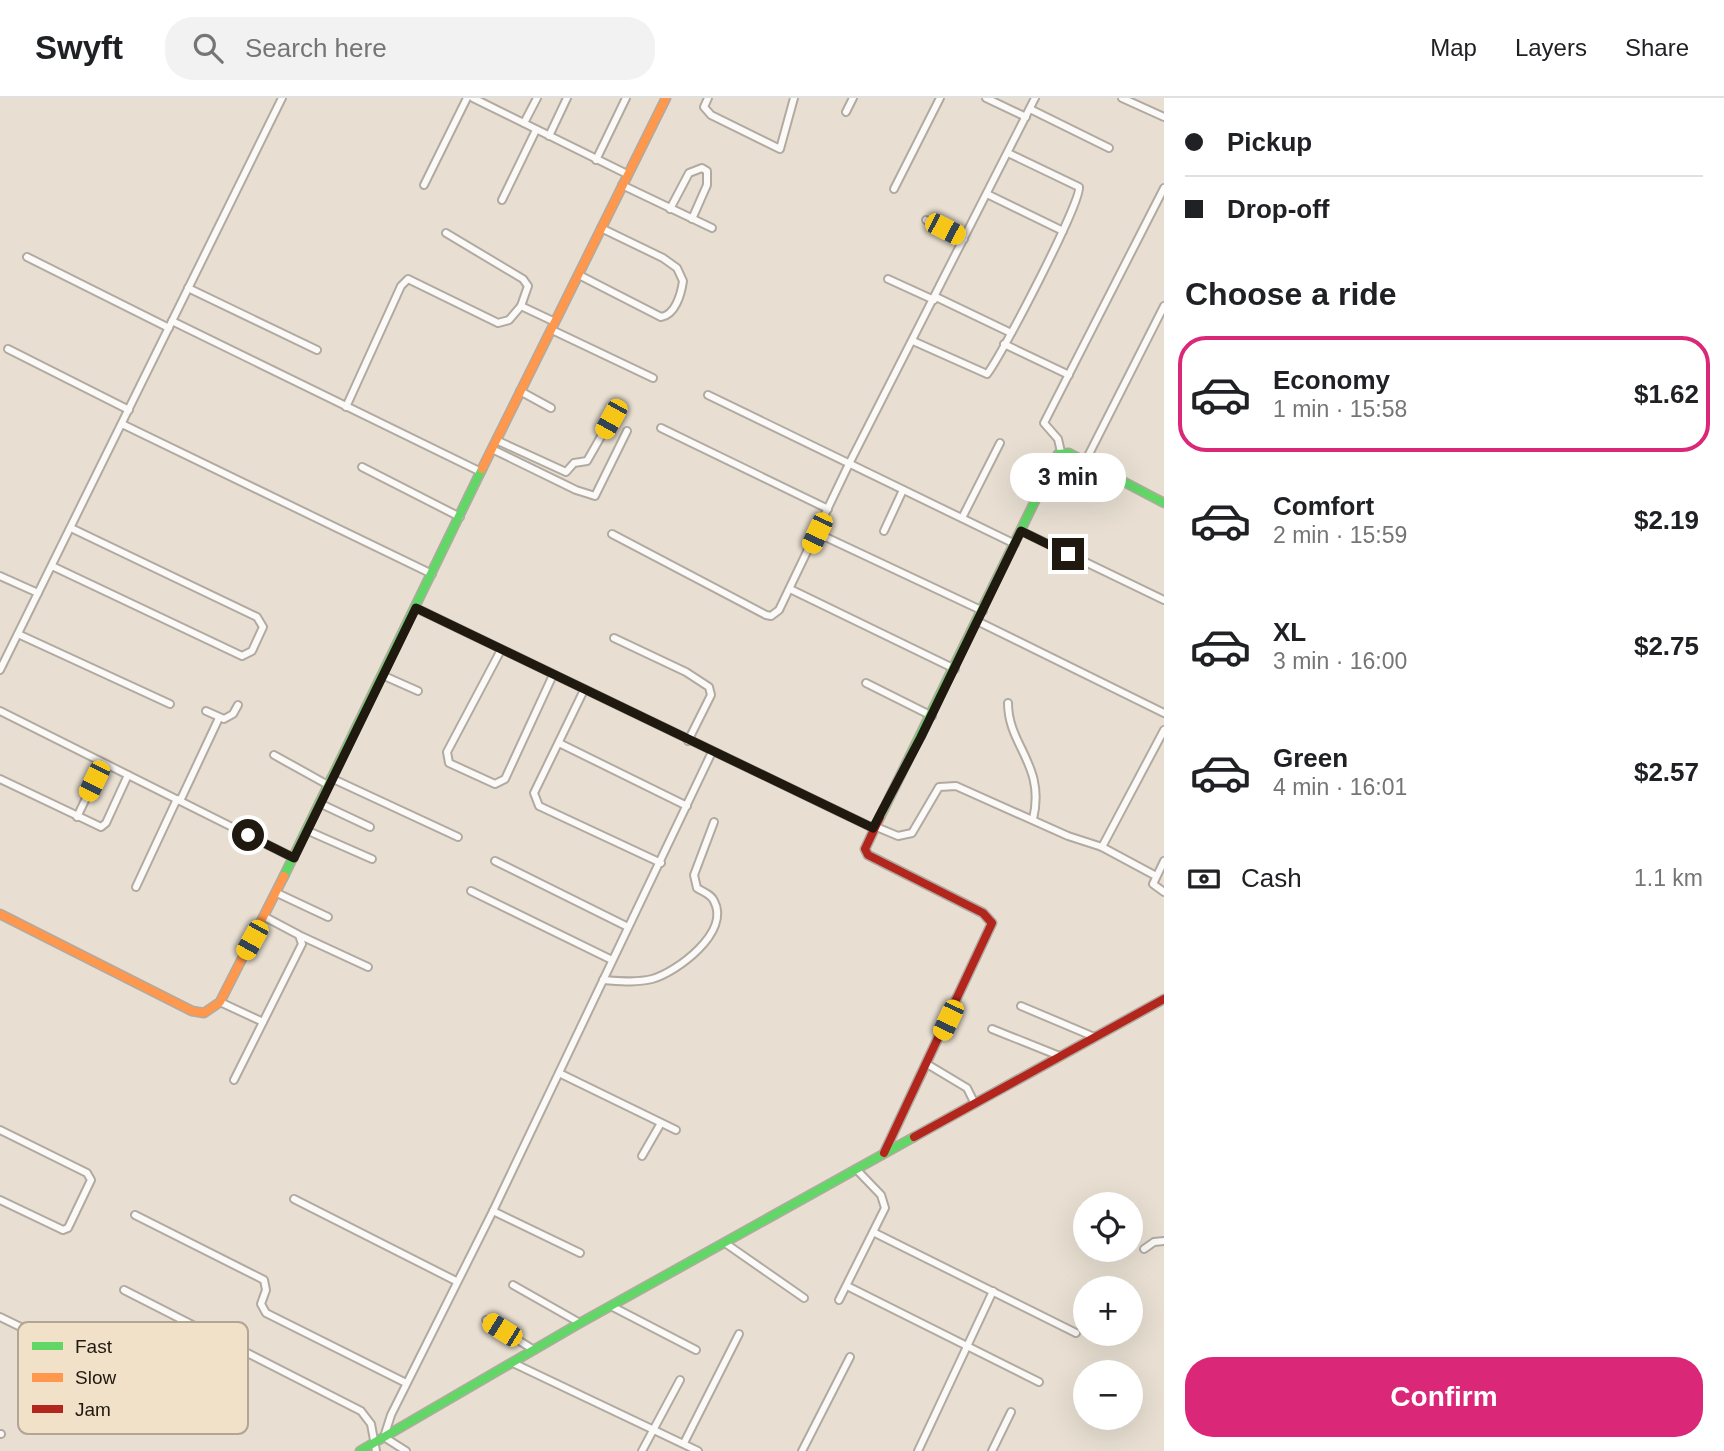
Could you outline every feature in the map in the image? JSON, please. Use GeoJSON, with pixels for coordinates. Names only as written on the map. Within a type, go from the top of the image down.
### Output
{"type":"FeatureCollection","features":[{"type":"Feature","properties":{"kind":"street"},"geometry":{"type":"LineString","coordinates":[[0,670],[282,98]]}},
{"type":"Feature","properties":{"kind":"street"},"geometry":{"type":"LineString","coordinates":[[424,186],[467,98]]}},
{"type":"Feature","properties":{"kind":"street"},"geometry":{"type":"LineString","coordinates":[[473,98],[627,174]]}},
{"type":"Feature","properties":{"kind":"street"},"geometry":{"type":"LineString","coordinates":[[524,123],[537,98]]}},
{"type":"Feature","properties":{"kind":"street"},"geometry":{"type":"LineString","coordinates":[[549,136],[567,98]]}},
{"type":"Feature","properties":{"kind":"street"},"geometry":{"type":"LineString","coordinates":[[596,160],[626,98]]}},
{"type":"Feature","properties":{"kind":"street"},"geometry":{"type":"LineString","coordinates":[[0,914],[192,1011],[204,1013],[220,1002],[277,893],[329,781],[666,98]]}},
{"type":"Feature","properties":{"kind":"street"},"geometry":{"type":"LineString","coordinates":[[708,98],[705,109],[718,120],[780,149],[794,98]]}},
{"type":"Feature","properties":{"kind":"street"},"geometry":{"type":"LineString","coordinates":[[846,112],[853,98]]}},
{"type":"Feature","properties":{"kind":"street"},"geometry":{"type":"LineString","coordinates":[[894,189],[940,98]]}},
{"type":"Feature","properties":{"kind":"street"},"geometry":{"type":"LineString","coordinates":[[986,98],[1026,117]]}},
{"type":"Feature","properties":{"kind":"street"},"geometry":{"type":"LineString","coordinates":[[612,534],[766,615],[771,616],[779,610],[849,464],[1035,98]]}},
{"type":"Feature","properties":{"kind":"street"},"geometry":{"type":"LineString","coordinates":[[1122,98],[1164,117]]}},
{"type":"Feature","properties":{"kind":"street"},"geometry":{"type":"LineString","coordinates":[[1030,109],[1109,148]]}},
{"type":"Feature","properties":{"kind":"street"},"geometry":{"type":"LineString","coordinates":[[502,200],[537,130]]}},
{"type":"Feature","properties":{"kind":"street"},"geometry":{"type":"LineString","coordinates":[[913,341],[985,374],[989,372],[1063,231],[1080,194],[1077,185],[1009,153]]}},
{"type":"Feature","properties":{"kind":"street"},"geometry":{"type":"LineString","coordinates":[[670,209],[689,173],[702,168],[707,172],[708,180],[692,219]]}},
{"type":"Feature","properties":{"kind":"street"},"geometry":{"type":"LineString","coordinates":[[622,185],[712,228]]}},
{"type":"Feature","properties":{"kind":"street"},"geometry":{"type":"LineString","coordinates":[[1061,452],[1058,439],[1044,424],[1164,188]]}},
{"type":"Feature","properties":{"kind":"street"},"geometry":{"type":"LineString","coordinates":[[987,194],[1063,231]]}},
{"type":"Feature","properties":{"kind":"street"},"geometry":{"type":"LineString","coordinates":[[926,220],[964,239]]}},
{"type":"Feature","properties":{"kind":"street"},"geometry":{"type":"LineString","coordinates":[[579,275],[661,317],[668,316],[679,298],[683,281],[672,264],[601,228]]}},
{"type":"Feature","properties":{"kind":"street"},"geometry":{"type":"LineString","coordinates":[[346,407],[401,286],[408,279],[498,323],[509,320],[521,306],[528,290],[523,279],[446,233]]}},
{"type":"Feature","properties":{"kind":"street"},"geometry":{"type":"LineString","coordinates":[[27,257],[481,472]]}},
{"type":"Feature","properties":{"kind":"street"},"geometry":{"type":"LineString","coordinates":[[888,279],[1009,332]]}},
{"type":"Feature","properties":{"kind":"street"},"geometry":{"type":"LineString","coordinates":[[188,288],[317,350]]}},
{"type":"Feature","properties":{"kind":"street"},"geometry":{"type":"LineString","coordinates":[[521,306],[553,326],[653,378]]}},
{"type":"Feature","properties":{"kind":"street"},"geometry":{"type":"LineString","coordinates":[[1085,462],[1164,306]]}},
{"type":"Feature","properties":{"kind":"street"},"geometry":{"type":"LineString","coordinates":[[1004,344],[1069,375]]}},
{"type":"Feature","properties":{"kind":"street"},"geometry":{"type":"LineString","coordinates":[[8,349],[129,410]]}},
{"type":"Feature","properties":{"kind":"street"},"geometry":{"type":"LineString","coordinates":[[520,391],[551,408]]}},
{"type":"Feature","properties":{"kind":"street"},"geometry":{"type":"LineString","coordinates":[[708,395],[1015,544]]}},
{"type":"Feature","properties":{"kind":"street"},"geometry":{"type":"LineString","coordinates":[[494,445],[566,472],[574,463],[587,461],[611,419]]}},
{"type":"Feature","properties":{"kind":"street"},"geometry":{"type":"LineString","coordinates":[[122,424],[432,574]]}},
{"type":"Feature","properties":{"kind":"street"},"geometry":{"type":"LineString","coordinates":[[661,428],[828,509]]}},
{"type":"Feature","properties":{"kind":"street"},"geometry":{"type":"LineString","coordinates":[[494,445],[595,496],[627,431]]}},
{"type":"Feature","properties":{"kind":"street"},"geometry":{"type":"LineString","coordinates":[[962,518],[1000,443]]}},
{"type":"Feature","properties":{"kind":"street"},"geometry":{"type":"LineString","coordinates":[[1061,452],[1164,503]]}},
{"type":"Feature","properties":{"kind":"street"},"geometry":{"type":"LineString","coordinates":[[884,1153],[992,923],[983,913],[866,854],[873,827],[932,716],[1056,457],[1061,452]]}},
{"type":"Feature","properties":{"kind":"street"},"geometry":{"type":"LineString","coordinates":[[362,467],[460,517]]}},
{"type":"Feature","properties":{"kind":"street"},"geometry":{"type":"LineString","coordinates":[[884,531],[904,490]]}},
{"type":"Feature","properties":{"kind":"street"},"geometry":{"type":"LineString","coordinates":[[52,566],[243,656],[252,651],[263,627],[257,617],[71,528]]}},
{"type":"Feature","properties":{"kind":"street"},"geometry":{"type":"LineString","coordinates":[[1021,531],[1164,600]]}},
{"type":"Feature","properties":{"kind":"street"},"geometry":{"type":"LineString","coordinates":[[817,533],[982,611]]}},
{"type":"Feature","properties":{"kind":"street"},"geometry":{"type":"LineString","coordinates":[[0,576],[38,593]]}},
{"type":"Feature","properties":{"kind":"street"},"geometry":{"type":"LineString","coordinates":[[790,589],[955,669]]}},
{"type":"Feature","properties":{"kind":"street"},"geometry":{"type":"LineString","coordinates":[[416,608],[688,741],[873,827],[898,836],[912,833],[934,793],[947,784],[1102,847],[1156,876]]}},
{"type":"Feature","properties":{"kind":"street"},"geometry":{"type":"LineString","coordinates":[[978,621],[1164,713]]}},
{"type":"Feature","properties":{"kind":"street"},"geometry":{"type":"LineString","coordinates":[[18,634],[170,704]]}},
{"type":"Feature","properties":{"kind":"street"},"geometry":{"type":"LineString","coordinates":[[614,638],[709,687],[711,695],[688,741]]}},
{"type":"Feature","properties":{"kind":"street"},"geometry":{"type":"LineString","coordinates":[[501,650],[447,752],[449,763],[495,784],[505,779],[553,675]]}},
{"type":"Feature","properties":{"kind":"street"},"geometry":{"type":"LineString","coordinates":[[382,674],[418,691]]}},
{"type":"Feature","properties":{"kind":"street"},"geometry":{"type":"LineString","coordinates":[[866,683],[932,716]]}},
{"type":"Feature","properties":{"kind":"street"},"geometry":{"type":"LineString","coordinates":[[584,690],[534,793],[539,806],[661,863]]}},
{"type":"Feature","properties":{"kind":"street"},"geometry":{"type":"LineString","coordinates":[[1009,703],[1009,716],[1035,781],[1038,800],[1034,819]]}},
{"type":"Feature","properties":{"kind":"street"},"geometry":{"type":"LineString","coordinates":[[206,711],[219,718],[229,718],[238,705]]}},
{"type":"Feature","properties":{"kind":"street"},"geometry":{"type":"LineString","coordinates":[[0,711],[294,858]]}},
{"type":"Feature","properties":{"kind":"street"},"geometry":{"type":"LineString","coordinates":[[136,887],[219,718]]}},
{"type":"Feature","properties":{"kind":"street"},"geometry":{"type":"LineString","coordinates":[[1102,847],[1164,730]]}},
{"type":"Feature","properties":{"kind":"street"},"geometry":{"type":"LineString","coordinates":[[559,743],[687,806]]}},
{"type":"Feature","properties":{"kind":"street"},"geometry":{"type":"LineString","coordinates":[[379,1443],[661,863],[712,752]]}},
{"type":"Feature","properties":{"kind":"street"},"geometry":{"type":"LineString","coordinates":[[274,755],[458,837]]}},
{"type":"Feature","properties":{"kind":"street"},"geometry":{"type":"LineString","coordinates":[[77,817],[103,763]]}},
{"type":"Feature","properties":{"kind":"street"},"geometry":{"type":"LineString","coordinates":[[0,779],[96,827],[106,823],[128,775]]}},
{"type":"Feature","properties":{"kind":"street"},"geometry":{"type":"LineString","coordinates":[[319,803],[370,827]]}},
{"type":"Feature","properties":{"kind":"street"},"geometry":{"type":"LineString","coordinates":[[603,981],[640,981],[661,975],[691,957],[706,940],[716,921],[716,904],[711,895],[697,888],[694,875],[714,822]]}},
{"type":"Feature","properties":{"kind":"street"},"geometry":{"type":"LineString","coordinates":[[306,831],[372,859]]}},
{"type":"Feature","properties":{"kind":"street"},"geometry":{"type":"LineString","coordinates":[[495,861],[628,927]]}},
{"type":"Feature","properties":{"kind":"street"},"geometry":{"type":"LineString","coordinates":[[1164,861],[1154,887],[1164,892]]}},
{"type":"Feature","properties":{"kind":"street"},"geometry":{"type":"LineString","coordinates":[[471,891],[612,960]]}},
{"type":"Feature","properties":{"kind":"street"},"geometry":{"type":"LineString","coordinates":[[277,893],[328,917]]}},
{"type":"Feature","properties":{"kind":"street"},"geometry":{"type":"LineString","coordinates":[[265,917],[368,967]]}},
{"type":"Feature","properties":{"kind":"street"},"geometry":{"type":"LineString","coordinates":[[234,1080],[302,944],[299,935]]}},
{"type":"Feature","properties":{"kind":"street"},"geometry":{"type":"LineString","coordinates":[[360,1451],[379,1443],[580,1323],[613,1307],[1057,1055],[1164,999]]}},
{"type":"Feature","properties":{"kind":"street"},"geometry":{"type":"LineString","coordinates":[[220,1002],[263,1022]]}},
{"type":"Feature","properties":{"kind":"street"},"geometry":{"type":"LineString","coordinates":[[1021,1006],[1092,1036]]}},
{"type":"Feature","properties":{"kind":"street"},"geometry":{"type":"LineString","coordinates":[[992,1029],[1057,1055]]}},
{"type":"Feature","properties":{"kind":"street"},"geometry":{"type":"LineString","coordinates":[[928,1064],[967,1088],[974,1102]]}},
{"type":"Feature","properties":{"kind":"street"},"geometry":{"type":"LineString","coordinates":[[559,1073],[676,1130]]}},
{"type":"Feature","properties":{"kind":"street"},"geometry":{"type":"LineString","coordinates":[[642,1156],[660,1123]]}},
{"type":"Feature","properties":{"kind":"street"},"geometry":{"type":"LineString","coordinates":[[0,1130],[87,1172],[91,1180],[68,1228],[63,1230],[0,1200]]}},
{"type":"Feature","properties":{"kind":"street"},"geometry":{"type":"LineString","coordinates":[[839,1300],[875,1233],[885,1203],[856,1169]]}},
{"type":"Feature","properties":{"kind":"street"},"geometry":{"type":"LineString","coordinates":[[294,1199],[456,1281]]}},
{"type":"Feature","properties":{"kind":"street"},"geometry":{"type":"LineString","coordinates":[[493,1211],[580,1253]]}},
{"type":"Feature","properties":{"kind":"street"},"geometry":{"type":"LineString","coordinates":[[135,1215],[264,1280],[266,1290],[261,1304],[265,1314],[406,1383]]}},
{"type":"Feature","properties":{"kind":"street"},"geometry":{"type":"LineString","coordinates":[[875,1233],[1073,1331]]}},
{"type":"Feature","properties":{"kind":"street"},"geometry":{"type":"LineString","coordinates":[[1144,1249],[1154,1242],[1164,1241]]}},
{"type":"Feature","properties":{"kind":"street"},"geometry":{"type":"LineString","coordinates":[[725,1243],[804,1298]]}},
{"type":"Feature","properties":{"kind":"street"},"geometry":{"type":"LineString","coordinates":[[513,1285],[580,1323]]}},
{"type":"Feature","properties":{"kind":"street"},"geometry":{"type":"LineString","coordinates":[[847,1286],[1039,1382]]}},
{"type":"Feature","properties":{"kind":"street"},"geometry":{"type":"LineString","coordinates":[[124,1290],[187,1322]]}},
{"type":"Feature","properties":{"kind":"street"},"geometry":{"type":"LineString","coordinates":[[918,1451],[993,1291]]}},
{"type":"Feature","properties":{"kind":"street"},"geometry":{"type":"LineString","coordinates":[[613,1307],[696,1350]]}},
{"type":"Feature","properties":{"kind":"street"},"geometry":{"type":"LineString","coordinates":[[0,1317],[18,1326]]}},
{"type":"Feature","properties":{"kind":"street"},"geometry":{"type":"LineString","coordinates":[[486,1320],[534,1350]]}},
{"type":"Feature","properties":{"kind":"street"},"geometry":{"type":"LineString","coordinates":[[684,1443],[739,1334]]}},
{"type":"Feature","properties":{"kind":"street"},"geometry":{"type":"LineString","coordinates":[[248,1353],[361,1411],[369,1419],[379,1443]]}},
{"type":"Feature","properties":{"kind":"street"},"geometry":{"type":"LineString","coordinates":[[803,1451],[849,1357]]}},
{"type":"Feature","properties":{"kind":"street"},"geometry":{"type":"LineString","coordinates":[[513,1363],[698,1451]]}},
{"type":"Feature","properties":{"kind":"street"},"geometry":{"type":"LineString","coordinates":[[642,1451],[680,1380]]}},
{"type":"Feature","properties":{"kind":"street"},"geometry":{"type":"LineString","coordinates":[[992,1451],[1011,1412]]}},
{"type":"Feature","properties":{"kind":"street"},"geometry":{"type":"LineString","coordinates":[[379,1443],[406,1451]]}},
{"type":"Feature","properties":{"kind":"traffic: fast"},"geometry":{"type":"LineString","coordinates":[[880,817],[1058,454],[1069,453],[1164,503]]}},
{"type":"Feature","properties":{"kind":"traffic: fast"},"geometry":{"type":"LineString","coordinates":[[284,876],[482,469]]}},
{"type":"Feature","properties":{"kind":"traffic: fast"},"geometry":{"type":"LineString","coordinates":[[360,1451],[580,1323],[914,1137]]}},
{"type":"Feature","properties":{"kind":"traffic: slow"},"geometry":{"type":"LineString","coordinates":[[482,469],[666,98]]}},
{"type":"Feature","properties":{"kind":"traffic: slow"},"geometry":{"type":"LineString","coordinates":[[0,914],[192,1011],[204,1013],[220,1002],[284,876]]}},
{"type":"Feature","properties":{"kind":"traffic: jam"},"geometry":{"type":"LineString","coordinates":[[880,817],[865,849],[868,855],[983,913],[992,923],[884,1153]]}},
{"type":"Feature","properties":{"kind":"traffic: jam"},"geometry":{"type":"LineString","coordinates":[[914,1137],[1164,999]]}},
{"type":"Feature","properties":{"kind":"route"},"geometry":{"type":"LineString","coordinates":[[248,835],[294,858],[368,700],[416,608],[873,828],[921,737],[1021,531],[1068,554]]}}]}
